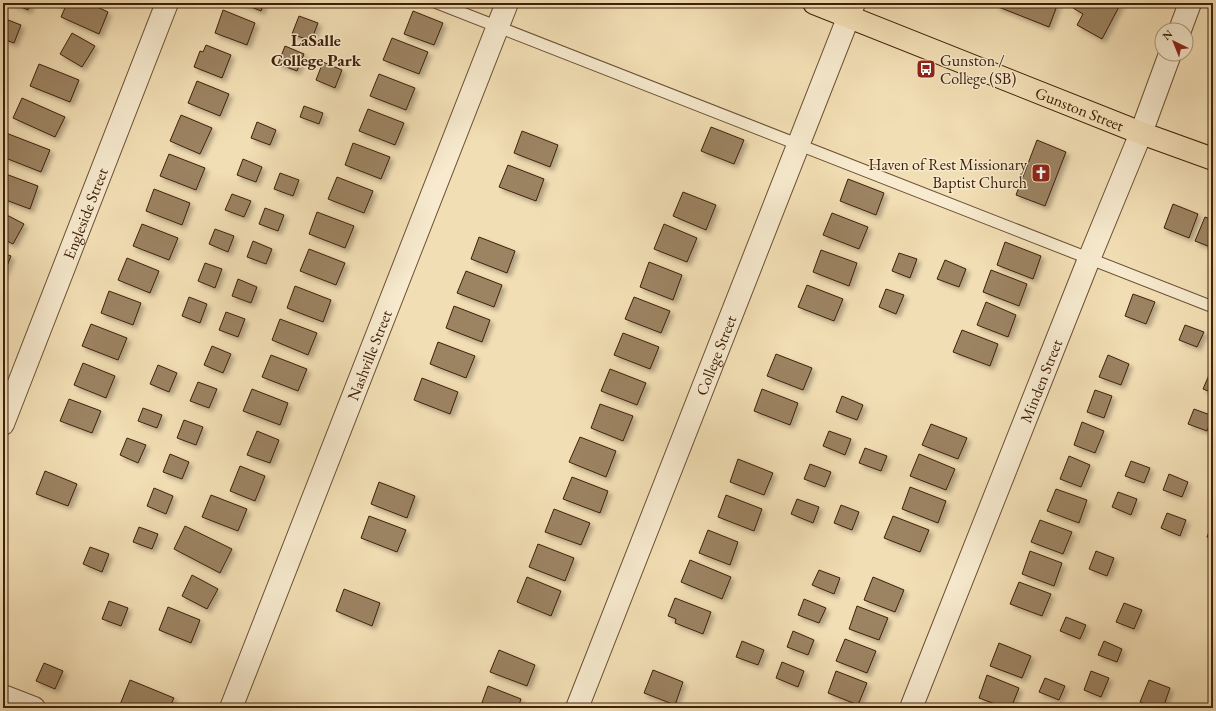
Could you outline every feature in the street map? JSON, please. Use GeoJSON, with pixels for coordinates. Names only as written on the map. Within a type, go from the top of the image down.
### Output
{"type":"FeatureCollection","features":[{"type":"Feature","properties":{"kind":"main road","name":"Gunston Street"},"geometry":{"type":"LineString","coordinates":[[814,3],[851,10],[1141,133],[1213,159]]}},
{"type":"Feature","properties":{"kind":"street","name":"Engleside Street"},"geometry":{"type":"LineString","coordinates":[[3,424],[167,3]]}},
{"type":"Feature","properties":{"kind":"street","name":"Nashville Street"},"geometry":{"type":"LineString","coordinates":[[231,708],[507,3]]}},
{"type":"Feature","properties":{"kind":"street"},"geometry":{"type":"LineString","coordinates":[[1183,22],[1190,3]]}},
{"type":"Feature","properties":{"kind":"street","name":"College Street"},"geometry":{"type":"LineString","coordinates":[[577,708],[851,10]]}},
{"type":"Feature","properties":{"kind":"street","name":"Minden Street"},"geometry":{"type":"LineString","coordinates":[[911,708],[1089,259],[1141,133],[1167,62]]}},
{"type":"Feature","properties":{"kind":"street"},"geometry":{"type":"LineString","coordinates":[[3,696],[34,708]]}},
{"type":"Feature","properties":{"kind":"lane"},"geometry":{"type":"LineString","coordinates":[[437,3],[1213,307]]}},
{"type":"Feature","properties":{"kind":"building"},"geometry":{"type":"Polygon","coordinates":[[[11,3],[31,3],[28,10],[11,3]]]}},
{"type":"Feature","properties":{"kind":"building"},"geometry":{"type":"Polygon","coordinates":[[[89,3],[108,12],[99,34],[61,17],[65,8],[57,4],[89,3]]]}},
{"type":"Feature","properties":{"kind":"building"},"geometry":{"type":"Polygon","coordinates":[[[241,3],[264,3],[261,11],[241,3]]]}},
{"type":"Feature","properties":{"kind":"building"},"geometry":{"type":"Polygon","coordinates":[[[997,3],[1058,3],[1049,27],[996,6],[997,3]]]}},
{"type":"Feature","properties":{"kind":"building"},"geometry":{"type":"Polygon","coordinates":[[[1076,3],[1121,3],[1102,39],[1077,25],[1083,14],[1073,8],[1076,3]]]}},
{"type":"Feature","properties":{"kind":"building"},"geometry":{"type":"Polygon","coordinates":[[[223,10],[255,23],[247,45],[215,33],[223,10]]]}},
{"type":"Feature","properties":{"kind":"building"},"geometry":{"type":"Polygon","coordinates":[[[413,11],[443,23],[434,45],[404,34],[413,11]]]}},
{"type":"Feature","properties":{"kind":"building"},"geometry":{"type":"Polygon","coordinates":[[[299,16],[318,23],[311,41],[292,34],[299,16]]]}},
{"type":"Feature","properties":{"kind":"building"},"geometry":{"type":"Polygon","coordinates":[[[3,18],[21,25],[14,43],[3,39],[3,18]]]}},
{"type":"Feature","properties":{"kind":"building"},"geometry":{"type":"Polygon","coordinates":[[[72,33],[95,46],[82,67],[60,54],[72,33]]]}},
{"type":"Feature","properties":{"kind":"building"},"geometry":{"type":"Polygon","coordinates":[[[392,38],[428,52],[419,74],[383,60],[392,38]]]}},
{"type":"Feature","properties":{"kind":"building"},"geometry":{"type":"Polygon","coordinates":[[[206,45],[231,55],[222,78],[194,67],[200,51],[203,52],[206,45]]]}},
{"type":"Feature","properties":{"kind":"building"},"geometry":{"type":"Polygon","coordinates":[[[285,46],[304,54],[297,71],[278,64],[285,46]]]}},
{"type":"Feature","properties":{"kind":"building"},"geometry":{"type":"Polygon","coordinates":[[[323,62],[342,70],[335,88],[316,80],[323,62]]]}},
{"type":"Feature","properties":{"kind":"building"},"geometry":{"type":"Polygon","coordinates":[[[39,64],[79,80],[70,102],[30,86],[39,64]]]}},
{"type":"Feature","properties":{"kind":"building"},"geometry":{"type":"Polygon","coordinates":[[[379,74],[415,88],[406,110],[370,96],[379,74]]]}},
{"type":"Feature","properties":{"kind":"building"},"geometry":{"type":"Polygon","coordinates":[[[197,81],[229,94],[220,116],[188,103],[197,81]]]}},
{"type":"Feature","properties":{"kind":"building"},"geometry":{"type":"Polygon","coordinates":[[[22,98],[65,117],[55,137],[13,118],[22,98]]]}},
{"type":"Feature","properties":{"kind":"building"},"geometry":{"type":"Polygon","coordinates":[[[304,106],[323,113],[319,124],[300,117],[304,106]]]}},
{"type":"Feature","properties":{"kind":"building"},"geometry":{"type":"Polygon","coordinates":[[[368,109],[404,123],[395,145],[359,131],[368,109]]]}},
{"type":"Feature","properties":{"kind":"building"},"geometry":{"type":"Polygon","coordinates":[[[181,115],[212,128],[200,154],[170,141],[181,115]]]}},
{"type":"Feature","properties":{"kind":"building"},"geometry":{"type":"Polygon","coordinates":[[[257,122],[276,130],[270,145],[251,138],[257,122]]]}},
{"type":"Feature","properties":{"kind":"building"},"geometry":{"type":"Polygon","coordinates":[[[711,127],[744,140],[734,164],[701,151],[711,127]]]}},
{"type":"Feature","properties":{"kind":"building"},"geometry":{"type":"Polygon","coordinates":[[[522,131],[558,145],[550,167],[514,153],[522,131]]]}},
{"type":"Feature","properties":{"kind":"building"},"geometry":{"type":"Polygon","coordinates":[[[6,133],[50,150],[41,172],[3,157],[3,141],[6,133]]]}},
{"type":"Feature","properties":{"kind":"building","name":"Haven of Rest Missionary Baptist Church"},"geometry":{"type":"Polygon","coordinates":[[[1037,140],[1066,152],[1045,206],[1016,195],[1037,140]]]}},
{"type":"Feature","properties":{"kind":"building"},"geometry":{"type":"Polygon","coordinates":[[[353,143],[390,157],[381,179],[345,165],[353,143]]]}},
{"type":"Feature","properties":{"kind":"building"},"geometry":{"type":"Polygon","coordinates":[[[169,154],[205,168],[196,190],[160,176],[169,154]]]}},
{"type":"Feature","properties":{"kind":"building"},"geometry":{"type":"Polygon","coordinates":[[[243,159],[262,167],[256,182],[237,175],[243,159]]]}},
{"type":"Feature","properties":{"kind":"building"},"geometry":{"type":"Polygon","coordinates":[[[508,165],[544,179],[536,201],[499,187],[508,165]]]}},
{"type":"Feature","properties":{"kind":"building"},"geometry":{"type":"Polygon","coordinates":[[[3,173],[38,186],[30,209],[3,199],[3,173]]]}},
{"type":"Feature","properties":{"kind":"building"},"geometry":{"type":"Polygon","coordinates":[[[280,173],[299,180],[293,196],[274,189],[280,173]]]}},
{"type":"Feature","properties":{"kind":"building"},"geometry":{"type":"Polygon","coordinates":[[[337,177],[373,191],[364,213],[328,199],[337,177]]]}},
{"type":"Feature","properties":{"kind":"building"},"geometry":{"type":"Polygon","coordinates":[[[848,179],[884,193],[876,215],[840,201],[848,179]]]}},
{"type":"Feature","properties":{"kind":"building"},"geometry":{"type":"Polygon","coordinates":[[[154,189],[190,203],[182,225],[146,211],[154,189]]]}},
{"type":"Feature","properties":{"kind":"building"},"geometry":{"type":"Polygon","coordinates":[[[683,192],[716,205],[706,230],[673,216],[683,192]]]}},
{"type":"Feature","properties":{"kind":"building"},"geometry":{"type":"Polygon","coordinates":[[[232,194],[251,201],[244,217],[225,210],[232,194]]]}},
{"type":"Feature","properties":{"kind":"building"},"geometry":{"type":"Polygon","coordinates":[[[1173,204],[1198,214],[1189,238],[1164,228],[1173,204]]]}},
{"type":"Feature","properties":{"kind":"building"},"geometry":{"type":"Polygon","coordinates":[[[265,208],[284,215],[278,231],[259,224],[265,208]]]}},
{"type":"Feature","properties":{"kind":"building"},"geometry":{"type":"Polygon","coordinates":[[[317,212],[354,226],[345,248],[309,234],[317,212]]]}},
{"type":"Feature","properties":{"kind":"building"},"geometry":{"type":"Polygon","coordinates":[[[3,213],[24,224],[13,244],[3,239],[3,213]]]}},
{"type":"Feature","properties":{"kind":"building"},"geometry":{"type":"Polygon","coordinates":[[[832,213],[868,227],[859,249],[823,235],[832,213]]]}},
{"type":"Feature","properties":{"kind":"building"},"geometry":{"type":"Polygon","coordinates":[[[1205,217],[1213,220],[1213,248],[1195,241],[1205,217]]]}},
{"type":"Feature","properties":{"kind":"building"},"geometry":{"type":"Polygon","coordinates":[[[142,224],[178,238],[169,260],[133,246],[142,224]]]}},
{"type":"Feature","properties":{"kind":"building"},"geometry":{"type":"Polygon","coordinates":[[[664,224],[697,238],[687,262],[654,249],[664,224]]]}},
{"type":"Feature","properties":{"kind":"building"},"geometry":{"type":"Polygon","coordinates":[[[215,229],[234,236],[228,252],[209,244],[215,229]]]}},
{"type":"Feature","properties":{"kind":"building"},"geometry":{"type":"Polygon","coordinates":[[[479,237],[515,251],[507,273],[471,259],[479,237]]]}},
{"type":"Feature","properties":{"kind":"building"},"geometry":{"type":"Polygon","coordinates":[[[253,241],[272,249],[266,264],[247,257],[253,241]]]}},
{"type":"Feature","properties":{"kind":"building"},"geometry":{"type":"Polygon","coordinates":[[[1005,242],[1041,256],[1033,279],[997,265],[1005,242]]]}},
{"type":"Feature","properties":{"kind":"building"},"geometry":{"type":"Polygon","coordinates":[[[309,249],[345,263],[336,285],[300,271],[309,249]]]}},
{"type":"Feature","properties":{"kind":"building"},"geometry":{"type":"Polygon","coordinates":[[[821,250],[857,263],[849,286],[813,272],[821,250]]]}},
{"type":"Feature","properties":{"kind":"building"},"geometry":{"type":"Polygon","coordinates":[[[3,253],[11,256],[3,276],[3,253]]]}},
{"type":"Feature","properties":{"kind":"building"},"geometry":{"type":"Polygon","coordinates":[[[899,253],[917,259],[910,278],[892,271],[899,253]]]}},
{"type":"Feature","properties":{"kind":"building"},"geometry":{"type":"Polygon","coordinates":[[[127,258],[159,271],[150,293],[118,280],[127,258]]]}},
{"type":"Feature","properties":{"kind":"building"},"geometry":{"type":"Polygon","coordinates":[[[945,260],[966,269],[959,287],[937,279],[945,260]]]}},
{"type":"Feature","properties":{"kind":"building"},"geometry":{"type":"Polygon","coordinates":[[[649,262],[682,275],[673,300],[640,287],[649,262]]]}},
{"type":"Feature","properties":{"kind":"building"},"geometry":{"type":"Polygon","coordinates":[[[205,263],[222,269],[215,288],[198,281],[205,263]]]}},
{"type":"Feature","properties":{"kind":"building"},"geometry":{"type":"Polygon","coordinates":[[[991,270],[1027,284],[1019,306],[983,292],[991,270]]]}},
{"type":"Feature","properties":{"kind":"building"},"geometry":{"type":"Polygon","coordinates":[[[466,271],[502,285],[494,307],[457,293],[466,271]]]}},
{"type":"Feature","properties":{"kind":"building"},"geometry":{"type":"Polygon","coordinates":[[[238,279],[257,287],[251,303],[232,296],[238,279]]]}},
{"type":"Feature","properties":{"kind":"building"},"geometry":{"type":"Polygon","coordinates":[[[807,285],[843,299],[834,321],[798,307],[807,285]]]}},
{"type":"Feature","properties":{"kind":"building"},"geometry":{"type":"Polygon","coordinates":[[[295,286],[331,300],[323,322],[287,308],[295,286]]]}},
{"type":"Feature","properties":{"kind":"building"},"geometry":{"type":"Polygon","coordinates":[[[886,289],[904,295],[896,314],[879,307],[886,289]]]}},
{"type":"Feature","properties":{"kind":"building"},"geometry":{"type":"Polygon","coordinates":[[[109,291],[141,303],[133,325],[101,313],[109,291]]]}},
{"type":"Feature","properties":{"kind":"building"},"geometry":{"type":"Polygon","coordinates":[[[1133,294],[1155,302],[1146,324],[1125,316],[1133,294]]]}},
{"type":"Feature","properties":{"kind":"building"},"geometry":{"type":"Polygon","coordinates":[[[189,297],[207,304],[200,323],[182,316],[189,297]]]}},
{"type":"Feature","properties":{"kind":"building"},"geometry":{"type":"Polygon","coordinates":[[[634,297],[670,311],[661,333],[625,319],[634,297]]]}},
{"type":"Feature","properties":{"kind":"building"},"geometry":{"type":"Polygon","coordinates":[[[986,302],[1016,315],[1008,337],[977,325],[986,302]]]}},
{"type":"Feature","properties":{"kind":"building"},"geometry":{"type":"Polygon","coordinates":[[[454,306],[490,320],[482,342],[446,328],[454,306]]]}},
{"type":"Feature","properties":{"kind":"building"},"geometry":{"type":"Polygon","coordinates":[[[226,312],[245,319],[238,337],[219,330],[226,312]]]}},
{"type":"Feature","properties":{"kind":"building"},"geometry":{"type":"Polygon","coordinates":[[[280,319],[317,333],[308,355],[272,340],[280,319]]]}},
{"type":"Feature","properties":{"kind":"building"},"geometry":{"type":"Polygon","coordinates":[[[91,324],[127,338],[118,360],[82,346],[91,324]]]}},
{"type":"Feature","properties":{"kind":"building"},"geometry":{"type":"Polygon","coordinates":[[[1185,325],[1204,332],[1197,347],[1179,340],[1185,325]]]}},
{"type":"Feature","properties":{"kind":"building"},"geometry":{"type":"Polygon","coordinates":[[[962,330],[998,344],[990,366],[953,352],[962,330]]]}},
{"type":"Feature","properties":{"kind":"building"},"geometry":{"type":"Polygon","coordinates":[[[623,333],[659,347],[650,369],[614,355],[623,333]]]}},
{"type":"Feature","properties":{"kind":"building"},"geometry":{"type":"Polygon","coordinates":[[[438,342],[475,356],[466,378],[430,364],[438,342]]]}},
{"type":"Feature","properties":{"kind":"building"},"geometry":{"type":"Polygon","coordinates":[[[212,346],[231,354],[223,373],[204,365],[212,346]]]}},
{"type":"Feature","properties":{"kind":"building"},"geometry":{"type":"Polygon","coordinates":[[[776,354],[812,368],[803,390],[767,376],[776,354]]]}},
{"type":"Feature","properties":{"kind":"building"},"geometry":{"type":"Polygon","coordinates":[[[271,355],[307,369],[298,391],[262,377],[271,355]]]}},
{"type":"Feature","properties":{"kind":"building"},"geometry":{"type":"Polygon","coordinates":[[[1108,355],[1129,364],[1121,385],[1099,377],[1108,355]]]}},
{"type":"Feature","properties":{"kind":"building"},"geometry":{"type":"Polygon","coordinates":[[[83,363],[115,376],[106,398],[74,385],[83,363]]]}},
{"type":"Feature","properties":{"kind":"building"},"geometry":{"type":"Polygon","coordinates":[[[158,365],[177,373],[169,392],[150,384],[158,365]]]}},
{"type":"Feature","properties":{"kind":"building"},"geometry":{"type":"Polygon","coordinates":[[[610,369],[646,383],[637,405],[601,391],[610,369]]]}},
{"type":"Feature","properties":{"kind":"building"},"geometry":{"type":"Polygon","coordinates":[[[1209,375],[1213,376],[1213,393],[1203,389],[1209,375]]]}},
{"type":"Feature","properties":{"kind":"building"},"geometry":{"type":"Polygon","coordinates":[[[422,378],[458,392],[450,414],[414,400],[422,378]]]}},
{"type":"Feature","properties":{"kind":"building"},"geometry":{"type":"Polygon","coordinates":[[[198,382],[217,389],[209,408],[190,401],[198,382]]]}},
{"type":"Feature","properties":{"kind":"building"},"geometry":{"type":"Polygon","coordinates":[[[252,389],[288,403],[280,425],[243,411],[252,389]]]}},
{"type":"Feature","properties":{"kind":"building"},"geometry":{"type":"Polygon","coordinates":[[[762,389],[798,403],[790,425],[754,411],[762,389]]]}},
{"type":"Feature","properties":{"kind":"building"},"geometry":{"type":"Polygon","coordinates":[[[1095,390],[1112,396],[1104,418],[1087,412],[1095,390]]]}},
{"type":"Feature","properties":{"kind":"building"},"geometry":{"type":"Polygon","coordinates":[[[842,396],[863,405],[857,420],[836,412],[842,396]]]}},
{"type":"Feature","properties":{"kind":"building"},"geometry":{"type":"Polygon","coordinates":[[[69,399],[101,411],[92,433],[60,421],[69,399]]]}},
{"type":"Feature","properties":{"kind":"building"},"geometry":{"type":"Polygon","coordinates":[[[600,404],[633,416],[623,441],[591,428],[600,404]]]}},
{"type":"Feature","properties":{"kind":"building"},"geometry":{"type":"Polygon","coordinates":[[[143,408],[162,415],[157,428],[138,421],[143,408]]]}},
{"type":"Feature","properties":{"kind":"building"},"geometry":{"type":"Polygon","coordinates":[[[1194,409],[1213,416],[1207,431],[1188,424],[1194,409]]]}},
{"type":"Feature","properties":{"kind":"building"},"geometry":{"type":"Polygon","coordinates":[[[184,420],[203,427],[196,445],[177,438],[184,420]]]}},
{"type":"Feature","properties":{"kind":"building"},"geometry":{"type":"Polygon","coordinates":[[[1082,422],[1104,431],[1095,453],[1074,445],[1082,422]]]}},
{"type":"Feature","properties":{"kind":"building"},"geometry":{"type":"Polygon","coordinates":[[[931,424],[967,438],[958,459],[922,445],[931,424]]]}},
{"type":"Feature","properties":{"kind":"building"},"geometry":{"type":"Polygon","coordinates":[[[257,431],[279,440],[270,463],[247,455],[257,431]]]}},
{"type":"Feature","properties":{"kind":"building"},"geometry":{"type":"Polygon","coordinates":[[[829,431],[851,439],[845,455],[823,446],[829,431]]]}},
{"type":"Feature","properties":{"kind":"building"},"geometry":{"type":"Polygon","coordinates":[[[580,437],[616,451],[606,477],[569,462],[580,437]]]}},
{"type":"Feature","properties":{"kind":"building"},"geometry":{"type":"Polygon","coordinates":[[[127,438],[146,445],[138,463],[120,455],[127,438]]]}},
{"type":"Feature","properties":{"kind":"building"},"geometry":{"type":"Polygon","coordinates":[[[865,448],[887,456],[881,471],[859,463],[865,448]]]}},
{"type":"Feature","properties":{"kind":"building"},"geometry":{"type":"Polygon","coordinates":[[[170,454],[189,462],[182,479],[163,472],[170,454]]]}},
{"type":"Feature","properties":{"kind":"building"},"geometry":{"type":"Polygon","coordinates":[[[919,454],[955,469],[946,490],[910,476],[919,454]]]}},
{"type":"Feature","properties":{"kind":"building"},"geometry":{"type":"Polygon","coordinates":[[[1069,456],[1090,465],[1081,487],[1060,479],[1069,456]]]}},
{"type":"Feature","properties":{"kind":"building"},"geometry":{"type":"Polygon","coordinates":[[[738,459],[773,473],[764,495],[730,482],[738,459]]]}},
{"type":"Feature","properties":{"kind":"building"},"geometry":{"type":"Polygon","coordinates":[[[1131,461],[1150,468],[1144,483],[1125,476],[1131,461]]]}},
{"type":"Feature","properties":{"kind":"building"},"geometry":{"type":"Polygon","coordinates":[[[810,464],[831,472],[825,487],[804,479],[810,464]]]}},
{"type":"Feature","properties":{"kind":"building"},"geometry":{"type":"Polygon","coordinates":[[[240,466],[265,476],[255,501],[230,491],[240,466]]]}},
{"type":"Feature","properties":{"kind":"building"},"geometry":{"type":"Polygon","coordinates":[[[45,471],[77,484],[68,506],[36,494],[45,471]]]}},
{"type":"Feature","properties":{"kind":"building"},"geometry":{"type":"Polygon","coordinates":[[[1169,474],[1188,482],[1182,497],[1163,490],[1169,474]]]}},
{"type":"Feature","properties":{"kind":"building"},"geometry":{"type":"Polygon","coordinates":[[[572,477],[608,491],[600,513],[563,499],[572,477]]]}},
{"type":"Feature","properties":{"kind":"building"},"geometry":{"type":"Polygon","coordinates":[[[379,482],[415,496],[407,518],[371,504],[379,482]]]}},
{"type":"Feature","properties":{"kind":"building"},"geometry":{"type":"Polygon","coordinates":[[[910,487],[946,501],[938,523],[902,509],[910,487]]]}},
{"type":"Feature","properties":{"kind":"building"},"geometry":{"type":"Polygon","coordinates":[[[154,488],[173,496],[166,514],[147,506],[154,488]]]}},
{"type":"Feature","properties":{"kind":"building"},"geometry":{"type":"Polygon","coordinates":[[[1056,489],[1087,500],[1079,523],[1047,511],[1056,489]]]}},
{"type":"Feature","properties":{"kind":"building"},"geometry":{"type":"Polygon","coordinates":[[[1118,492],[1137,499],[1131,515],[1112,507],[1118,492]]]}},
{"type":"Feature","properties":{"kind":"building"},"geometry":{"type":"Polygon","coordinates":[[[211,495],[247,509],[238,531],[202,517],[211,495]]]}},
{"type":"Feature","properties":{"kind":"building"},"geometry":{"type":"Polygon","coordinates":[[[726,495],[762,509],[754,531],[718,517],[726,495]]]}},
{"type":"Feature","properties":{"kind":"building"},"geometry":{"type":"Polygon","coordinates":[[[797,499],[819,507],[813,523],[791,514],[797,499]]]}},
{"type":"Feature","properties":{"kind":"building"},"geometry":{"type":"Polygon","coordinates":[[[841,505],[859,512],[852,530],[834,523],[841,505]]]}},
{"type":"Feature","properties":{"kind":"building"},"geometry":{"type":"Polygon","coordinates":[[[554,509],[590,523],[581,545],[545,532],[554,509]]]}},
{"type":"Feature","properties":{"kind":"building"},"geometry":{"type":"Polygon","coordinates":[[[1167,513],[1186,520],[1180,536],[1161,528],[1167,513]]]}},
{"type":"Feature","properties":{"kind":"building"},"geometry":{"type":"Polygon","coordinates":[[[369,516],[406,530],[397,552],[361,538],[369,516]]]}},
{"type":"Feature","properties":{"kind":"building"},"geometry":{"type":"Polygon","coordinates":[[[893,516],[929,530],[920,552],[884,538],[893,516]]]}},
{"type":"Feature","properties":{"kind":"building"},"geometry":{"type":"Polygon","coordinates":[[[1040,520],[1072,532],[1063,554],[1031,542],[1040,520]]]}},
{"type":"Feature","properties":{"kind":"building"},"geometry":{"type":"Polygon","coordinates":[[[1213,522],[1213,539],[1207,537],[1213,522]]]}},
{"type":"Feature","properties":{"kind":"building"},"geometry":{"type":"Polygon","coordinates":[[[185,526],[232,549],[220,573],[174,549],[185,526]]]}},
{"type":"Feature","properties":{"kind":"building"},"geometry":{"type":"Polygon","coordinates":[[[139,527],[158,534],[152,549],[133,542],[139,527]]]}},
{"type":"Feature","properties":{"kind":"building"},"geometry":{"type":"Polygon","coordinates":[[[708,530],[738,542],[730,565],[699,553],[708,530]]]}},
{"type":"Feature","properties":{"kind":"building"},"geometry":{"type":"Polygon","coordinates":[[[538,544],[574,558],[565,581],[529,567],[538,544]]]}},
{"type":"Feature","properties":{"kind":"building"},"geometry":{"type":"Polygon","coordinates":[[[90,547],[109,554],[102,572],[83,564],[90,547]]]}},
{"type":"Feature","properties":{"kind":"building"},"geometry":{"type":"Polygon","coordinates":[[[1030,551],[1062,563],[1054,586],[1022,574],[1030,551]]]}},
{"type":"Feature","properties":{"kind":"building"},"geometry":{"type":"Polygon","coordinates":[[[1096,551],[1114,558],[1107,576],[1089,569],[1096,551]]]}},
{"type":"Feature","properties":{"kind":"building"},"geometry":{"type":"Polygon","coordinates":[[[690,560],[731,577],[722,599],[681,582],[690,560]]]}},
{"type":"Feature","properties":{"kind":"building"},"geometry":{"type":"Polygon","coordinates":[[[819,570],[840,578],[834,594],[812,585],[819,570]]]}},
{"type":"Feature","properties":{"kind":"building"},"geometry":{"type":"Polygon","coordinates":[[[192,575],[218,589],[207,609],[182,596],[192,575]]]}},
{"type":"Feature","properties":{"kind":"building"},"geometry":{"type":"Polygon","coordinates":[[[527,577],[561,591],[551,616],[517,602],[527,577]]]}},
{"type":"Feature","properties":{"kind":"building"},"geometry":{"type":"Polygon","coordinates":[[[873,577],[904,590],[895,612],[864,600],[873,577]]]}},
{"type":"Feature","properties":{"kind":"building"},"geometry":{"type":"Polygon","coordinates":[[[1019,582],[1051,594],[1042,616],[1010,604],[1019,582]]]}},
{"type":"Feature","properties":{"kind":"building"},"geometry":{"type":"Polygon","coordinates":[[[344,589],[380,603],[372,626],[336,611],[344,589]]]}},
{"type":"Feature","properties":{"kind":"building"},"geometry":{"type":"Polygon","coordinates":[[[675,598],[711,612],[703,634],[675,623],[676,619],[668,616],[675,598]]]}},
{"type":"Feature","properties":{"kind":"building"},"geometry":{"type":"Polygon","coordinates":[[[804,599],[826,608],[819,623],[798,615],[804,599]]]}},
{"type":"Feature","properties":{"kind":"building"},"geometry":{"type":"Polygon","coordinates":[[[109,601],[128,608],[121,626],[102,619],[109,601]]]}},
{"type":"Feature","properties":{"kind":"building"},"geometry":{"type":"Polygon","coordinates":[[[1124,603],[1142,610],[1134,629],[1116,622],[1124,603]]]}},
{"type":"Feature","properties":{"kind":"building"},"geometry":{"type":"Polygon","coordinates":[[[857,606],[888,618],[879,640],[849,629],[857,606]]]}},
{"type":"Feature","properties":{"kind":"building"},"geometry":{"type":"Polygon","coordinates":[[[168,607],[200,620],[191,643],[159,630],[168,607]]]}},
{"type":"Feature","properties":{"kind":"building"},"geometry":{"type":"Polygon","coordinates":[[[1066,617],[1086,625],[1080,639],[1060,631],[1066,617]]]}},
{"type":"Feature","properties":{"kind":"building"},"geometry":{"type":"Polygon","coordinates":[[[793,631],[814,640],[808,655],[787,647],[793,631]]]}},
{"type":"Feature","properties":{"kind":"building"},"geometry":{"type":"Polygon","coordinates":[[[845,639],[876,651],[867,673],[836,661],[845,639]]]}},
{"type":"Feature","properties":{"kind":"building"},"geometry":{"type":"Polygon","coordinates":[[[742,641],[764,650],[758,665],[736,657],[742,641]]]}},
{"type":"Feature","properties":{"kind":"building"},"geometry":{"type":"Polygon","coordinates":[[[1104,641],[1122,649],[1117,662],[1098,655],[1104,641]]]}},
{"type":"Feature","properties":{"kind":"building"},"geometry":{"type":"Polygon","coordinates":[[[999,643],[1031,656],[1022,678],[990,666],[999,643]]]}},
{"type":"Feature","properties":{"kind":"building"},"geometry":{"type":"Polygon","coordinates":[[[499,650],[535,665],[527,686],[490,672],[499,650]]]}},
{"type":"Feature","properties":{"kind":"building"},"geometry":{"type":"Polygon","coordinates":[[[782,662],[804,671],[798,687],[776,678],[782,662]]]}},
{"type":"Feature","properties":{"kind":"building"},"geometry":{"type":"Polygon","coordinates":[[[44,663],[63,671],[55,689],[36,681],[44,663]]]}},
{"type":"Feature","properties":{"kind":"building"},"geometry":{"type":"Polygon","coordinates":[[[653,670],[683,682],[675,705],[644,693],[653,670]]]}},
{"type":"Feature","properties":{"kind":"building"},"geometry":{"type":"Polygon","coordinates":[[[836,671],[867,683],[858,705],[828,693],[836,671]]]}},
{"type":"Feature","properties":{"kind":"building"},"geometry":{"type":"Polygon","coordinates":[[[1091,671],[1109,678],[1101,697],[1084,690],[1091,671]]]}},
{"type":"Feature","properties":{"kind":"building"},"geometry":{"type":"Polygon","coordinates":[[[987,675],[1019,688],[1011,708],[1006,708],[979,698],[987,675]]]}},
{"type":"Feature","properties":{"kind":"building"},"geometry":{"type":"Polygon","coordinates":[[[1045,678],[1065,686],[1059,700],[1039,692],[1045,678]]]}},
{"type":"Feature","properties":{"kind":"building"},"geometry":{"type":"Polygon","coordinates":[[[130,680],[174,698],[169,708],[119,707],[130,680]]]}},
{"type":"Feature","properties":{"kind":"building"},"geometry":{"type":"Polygon","coordinates":[[[1149,680],[1170,688],[1163,708],[1156,708],[1140,702],[1149,680]]]}},
{"type":"Feature","properties":{"kind":"building"},"geometry":{"type":"Polygon","coordinates":[[[488,686],[521,699],[518,708],[480,708],[488,686]]]}},
{"type":"Feature","properties":{"kind":"place","name":"Gunston / College (SB)"},"geometry":{"type":"Point","coordinates":[926,69]}},
{"type":"Feature","properties":{"kind":"place","name":"Haven of Rest Missionary Baptist Church"},"geometry":{"type":"Point","coordinates":[1041,173]}},
{"type":"Feature","properties":{"kind":"district","name":"LaSalle College Park"},"geometry":{"type":"Point","coordinates":[316,50]}}]}
